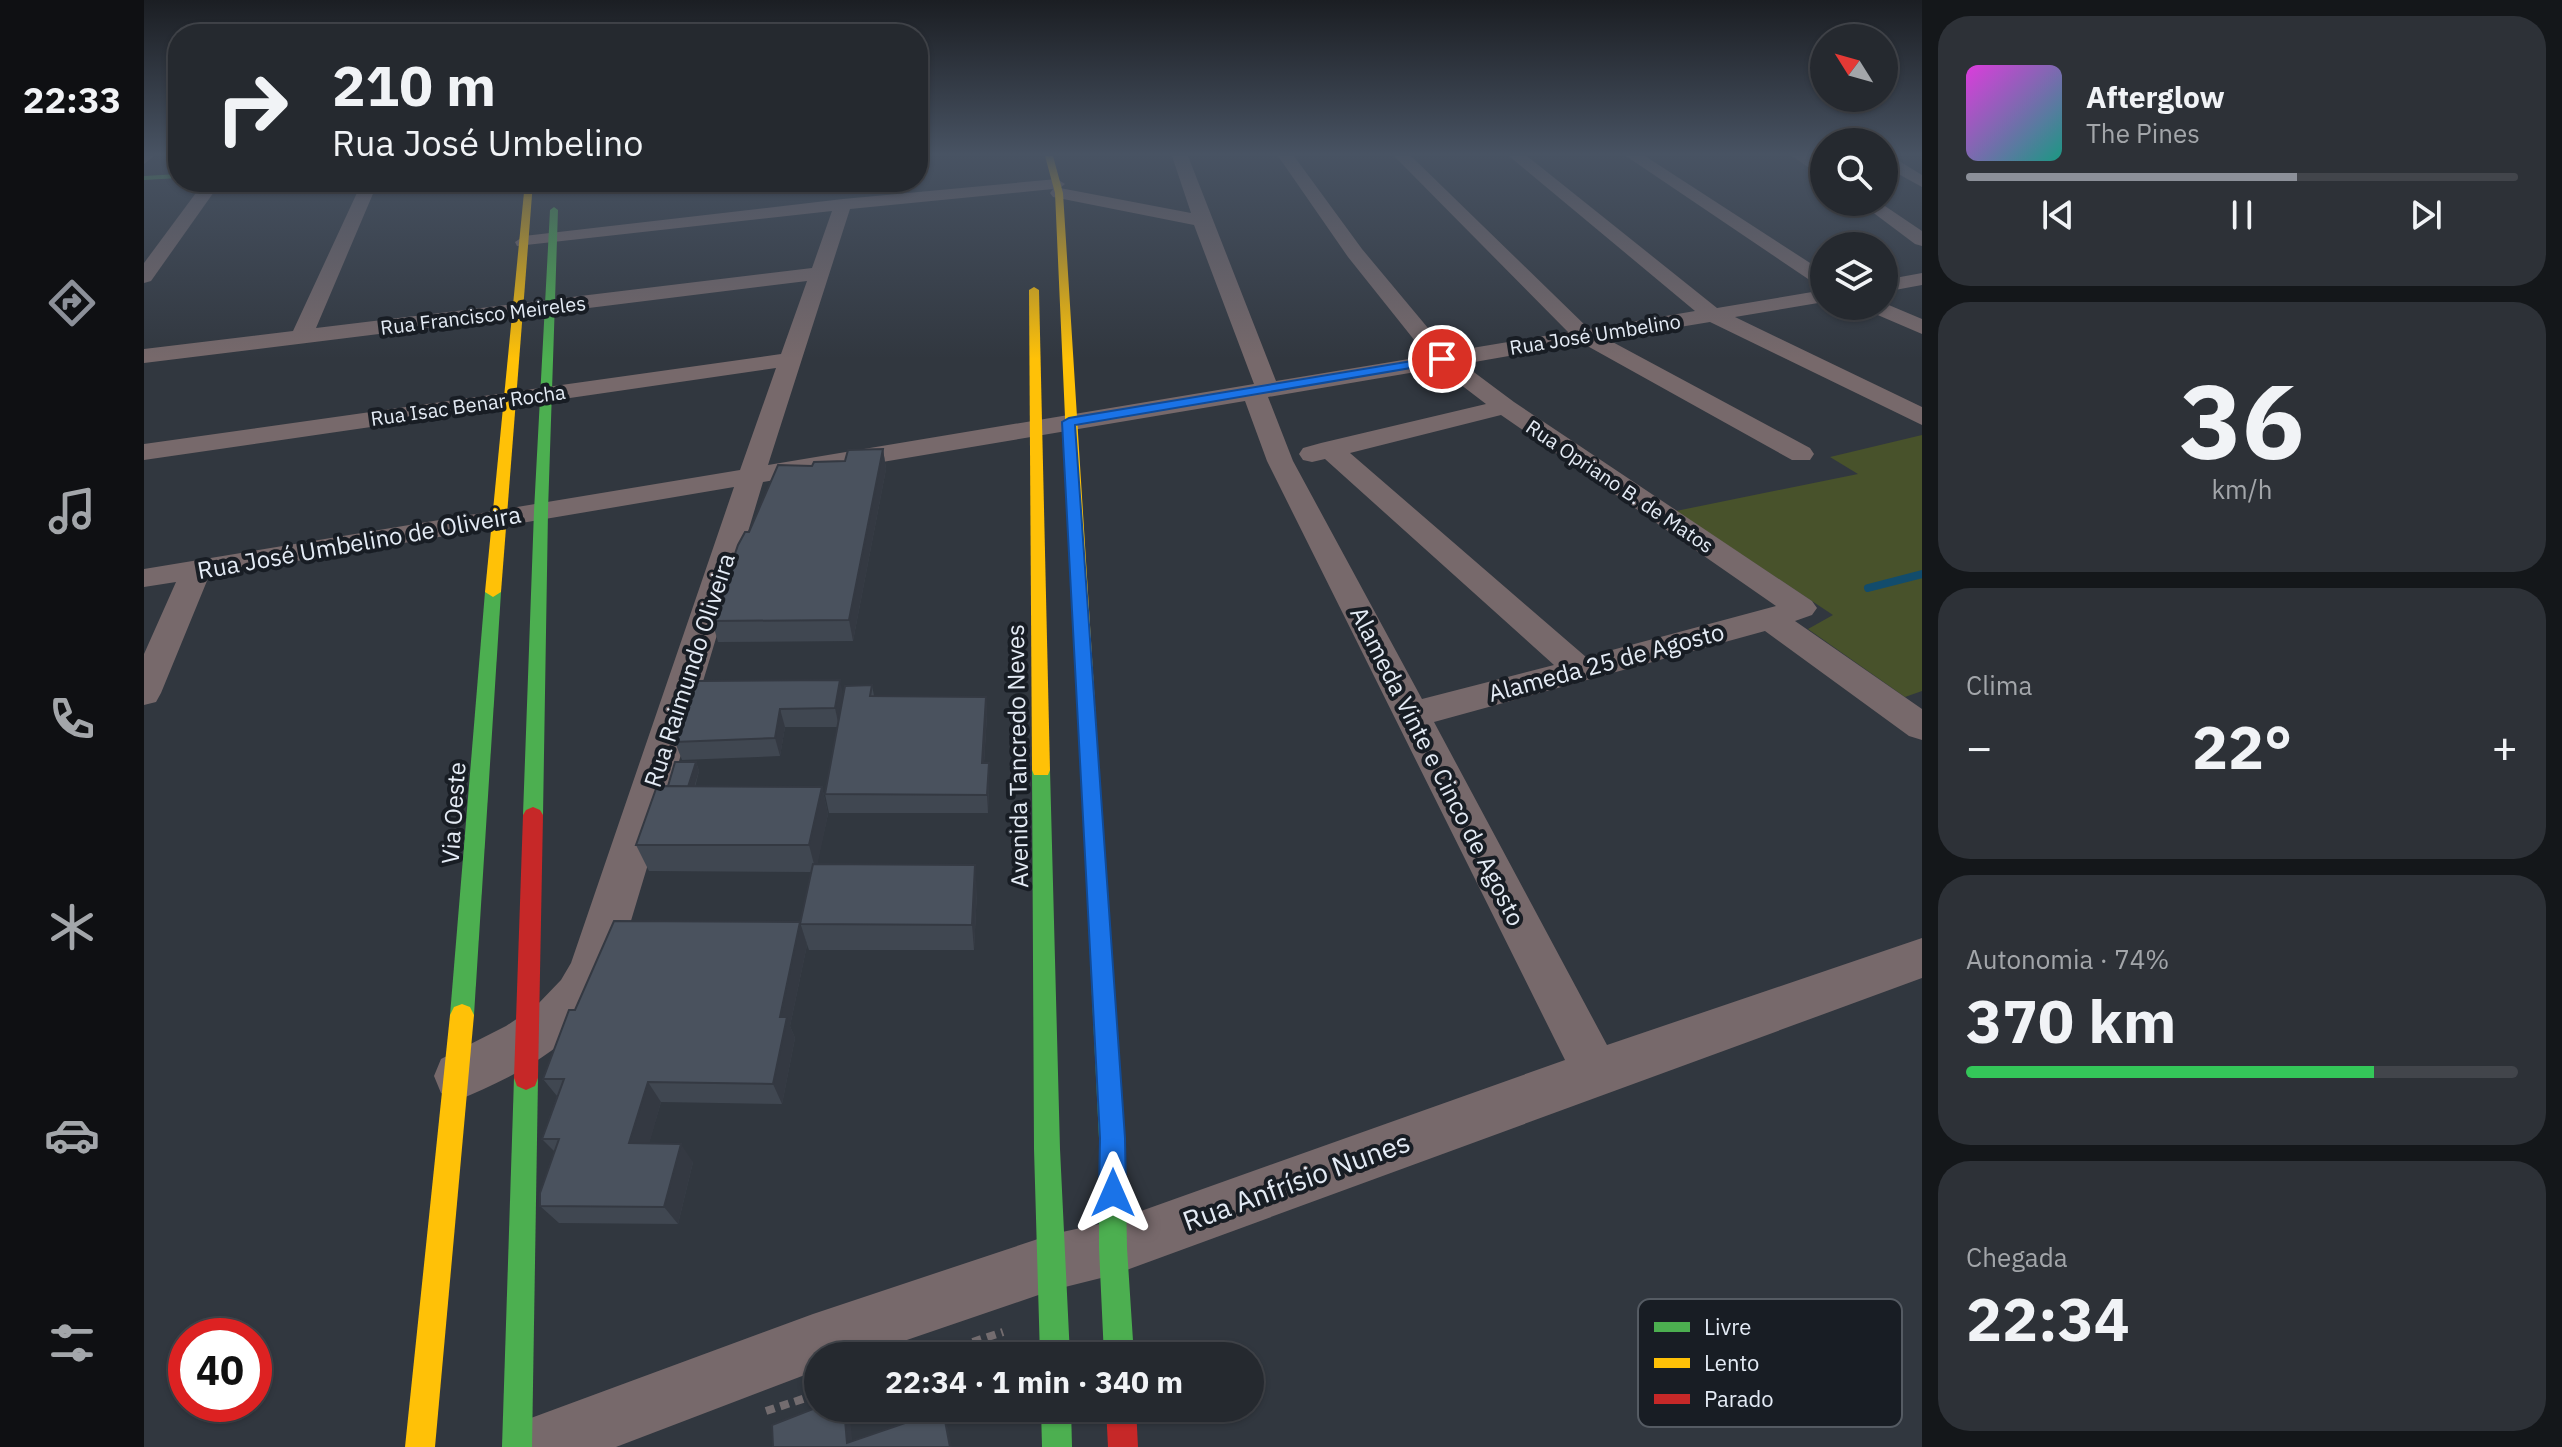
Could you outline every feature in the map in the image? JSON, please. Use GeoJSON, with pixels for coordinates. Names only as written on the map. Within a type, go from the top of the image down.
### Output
{"type":"FeatureCollection","features":[{"type":"Feature","properties":{"kind":"street"},"geometry":{"type":"LineString","coordinates":[[144,277],[183,224]]}},
{"type":"Feature","properties":{"kind":"street"},"geometry":{"type":"LineString","coordinates":[[301,337],[352,224]]}},
{"type":"Feature","properties":{"kind":"street","name":"Via Oeste"},"geometry":{"type":"LineString","coordinates":[[420,1447],[458,1076],[498,518],[526,224]]}},
{"type":"Feature","properties":{"kind":"street"},"geometry":{"type":"LineString","coordinates":[[517,1447],[541,511],[553,224]]}},
{"type":"Feature","properties":{"kind":"street"},"geometry":{"type":"LineString","coordinates":[[524,242],[681,224]]}},
{"type":"Feature","properties":{"kind":"street","name":"Rua Raimundo Oliveira"},"geometry":{"type":"LineString","coordinates":[[458,1076],[527,1040],[558,1018],[579,993],[602,944],[751,477],[837,224]]}},
{"type":"Feature","properties":{"kind":"street"},"geometry":{"type":"LineString","coordinates":[[1060,224],[1112,1138],[1118,1342]]}},
{"type":"Feature","properties":{"kind":"street","name":"Alameda Vinte e Cinco de Agosto"},"geometry":{"type":"LineString","coordinates":[[1203,224],[1261,391],[1280,461],[1596,1072]]}},
{"type":"Feature","properties":{"kind":"street","name":"Rua Opriano B. de Matos"},"geometry":{"type":"LineString","coordinates":[[1334,224],[1442,359],[1786,614],[1922,727]]}},
{"type":"Feature","properties":{"kind":"street"},"geometry":{"type":"LineString","coordinates":[[1470,224],[1583,335],[1801,454]]}},
{"type":"Feature","properties":{"kind":"street"},"geometry":{"type":"LineString","coordinates":[[1600,224],[1713,315],[1922,417]]}},
{"type":"Feature","properties":{"kind":"street"},"geometry":{"type":"LineString","coordinates":[[1737,224],[1810,272]]}},
{"type":"Feature","properties":{"kind":"street"},"geometry":{"type":"LineString","coordinates":[[1899,224],[1922,240]]}},
{"type":"Feature","properties":{"kind":"street","name":"Rua Francisco Meireles"},"geometry":{"type":"LineString","coordinates":[[144,356],[821,273]]}},
{"type":"Feature","properties":{"kind":"street","name":"Avenida Tancredo Neves"},"geometry":{"type":"LineString","coordinates":[[1034,276],[1047,1149],[1055,1342]]}},
{"type":"Feature","properties":{"kind":"street"},"geometry":{"type":"LineString","coordinates":[[1898,283],[1922,279]]}},
{"type":"Feature","properties":{"kind":"street","name":"Rua José Umbelino"},"geometry":{"type":"LineString","coordinates":[[751,477],[1810,298]]}},
{"type":"Feature","properties":{"kind":"street"},"geometry":{"type":"LineString","coordinates":[[1898,317],[1922,327]]}},
{"type":"Feature","properties":{"kind":"street","name":"Rua Isac Benar Rocha"},"geometry":{"type":"LineString","coordinates":[[144,452],[792,359]]}},
{"type":"Feature","properties":{"kind":"street"},"geometry":{"type":"LineString","coordinates":[[1280,461],[1505,407]]}},
{"type":"Feature","properties":{"kind":"street"},"geometry":{"type":"LineString","coordinates":[[1330,449],[1579,669]]}},
{"type":"Feature","properties":{"kind":"street","name":"Rua José Umbelino de Oliveira"},"geometry":{"type":"LineString","coordinates":[[144,578],[751,477]]}},
{"type":"Feature","properties":{"kind":"street"},"geometry":{"type":"LineString","coordinates":[[144,693],[197,569]]}},
{"type":"Feature","properties":{"kind":"street","name":"Alameda 25 de Agosto"},"geometry":{"type":"LineString","coordinates":[[1411,715],[1786,614]]}},
{"type":"Feature","properties":{"kind":"street","name":"Rua Anfrísio Nunes"},"geometry":{"type":"LineString","coordinates":[[534,1447],[813,1343],[1053,1262],[1113,1248],[1596,1072],[1922,958]]}},
{"type":"Feature","properties":{"kind":"street"},"geometry":{"type":"LineString","coordinates":[[1056,1422],[1057,1447]]}},
{"type":"Feature","properties":{"kind":"street"},"geometry":{"type":"LineString","coordinates":[[1122,1422],[1123,1447]]}},
{"type":"Feature","properties":{"kind":"path"},"geometry":{"type":"LineString","coordinates":[[972,1342],[1016,1327]]}},
{"type":"Feature","properties":{"kind":"green space"},"geometry":{"type":"Polygon","coordinates":[[[1922,435],[1922,691],[1905,697],[1808,629],[1833,615],[1676,511],[1858,474],[1830,457],[1922,435]]]}},
{"type":"Feature","properties":{"kind":"building"},"geometry":{"type":"Polygon","coordinates":[[[883,449],[849,620],[712,621],[738,545],[745,532],[749,532],[778,465],[812,466],[814,462],[845,461],[848,450],[883,449]]]}},
{"type":"Feature","properties":{"kind":"building"},"geometry":{"type":"Polygon","coordinates":[[[840,680],[835,708],[780,709],[775,738],[675,742],[696,681],[840,680]]]}},
{"type":"Feature","properties":{"kind":"building"},"geometry":{"type":"Polygon","coordinates":[[[872,685],[870,696],[986,697],[982,763],[989,763],[987,795],[825,794],[845,686],[872,685]]]}},
{"type":"Feature","properties":{"kind":"building"},"geometry":{"type":"Polygon","coordinates":[[[675,762],[696,762],[688,787],[668,786],[675,762]]]}},
{"type":"Feature","properties":{"kind":"building"},"geometry":{"type":"Polygon","coordinates":[[[657,786],[822,787],[809,845],[636,845],[657,786]]]}},
{"type":"Feature","properties":{"kind":"building"},"geometry":{"type":"Polygon","coordinates":[[[813,864],[975,865],[972,925],[800,924],[813,864]]]}},
{"type":"Feature","properties":{"kind":"building"},"geometry":{"type":"Polygon","coordinates":[[[614,921],[800,922],[780,1017],[787,1017],[773,1084],[648,1082],[629,1143],[681,1144],[664,1207],[540,1206],[540,1193],[559,1139],[542,1139],[564,1079],[543,1079],[569,1010],[575,1010],[614,921]]]}},
{"type":"Feature","properties":{"kind":"building"},"geometry":{"type":"Polygon","coordinates":[[[804,1412],[804,1422],[845,1422],[847,1443],[908,1422],[945,1422],[950,1447],[773,1447],[772,1425],[804,1412]]]}},
{"type":"Feature","properties":{"kind":"waterway"},"geometry":{"type":"LineString","coordinates":[[1868,588],[1922,574]]}},
{"type":"Feature","properties":{"kind":"traffic: fast"},"geometry":{"type":"LineString","coordinates":[[533,815],[541,511],[553,224]]}},
{"type":"Feature","properties":{"kind":"traffic: fast"},"geometry":{"type":"LineString","coordinates":[[462,1015],[493,592]]}},
{"type":"Feature","properties":{"kind":"traffic: fast"},"geometry":{"type":"LineString","coordinates":[[1089,753],[1112,1138],[1118,1342]]}},
{"type":"Feature","properties":{"kind":"traffic: fast"},"geometry":{"type":"LineString","coordinates":[[1041,770],[1047,1149],[1054,1342]]}},
{"type":"Feature","properties":{"kind":"traffic: fast"},"geometry":{"type":"LineString","coordinates":[[517,1447],[526,1078]]}},
{"type":"Feature","properties":{"kind":"traffic: fast"},"geometry":{"type":"LineString","coordinates":[[1056,1422],[1057,1447]]}},
{"type":"Feature","properties":{"kind":"traffic: slow"},"geometry":{"type":"LineString","coordinates":[[493,592],[525,224]]}},
{"type":"Feature","properties":{"kind":"traffic: slow"},"geometry":{"type":"LineString","coordinates":[[1061,224],[1089,753]]}},
{"type":"Feature","properties":{"kind":"traffic: slow"},"geometry":{"type":"LineString","coordinates":[[1034,290],[1041,770]]}},
{"type":"Feature","properties":{"kind":"traffic: slow"},"geometry":{"type":"LineString","coordinates":[[420,1447],[462,1015]]}},
{"type":"Feature","properties":{"kind":"traffic: jam"},"geometry":{"type":"LineString","coordinates":[[526,1078],[533,815]]}},
{"type":"Feature","properties":{"kind":"traffic: jam"},"geometry":{"type":"LineString","coordinates":[[1122,1422],[1123,1447]]}},
{"type":"Feature","properties":{"kind":"route"},"geometry":{"type":"LineString","coordinates":[[1113,1193],[1069,422],[1442,359]]}}]}
